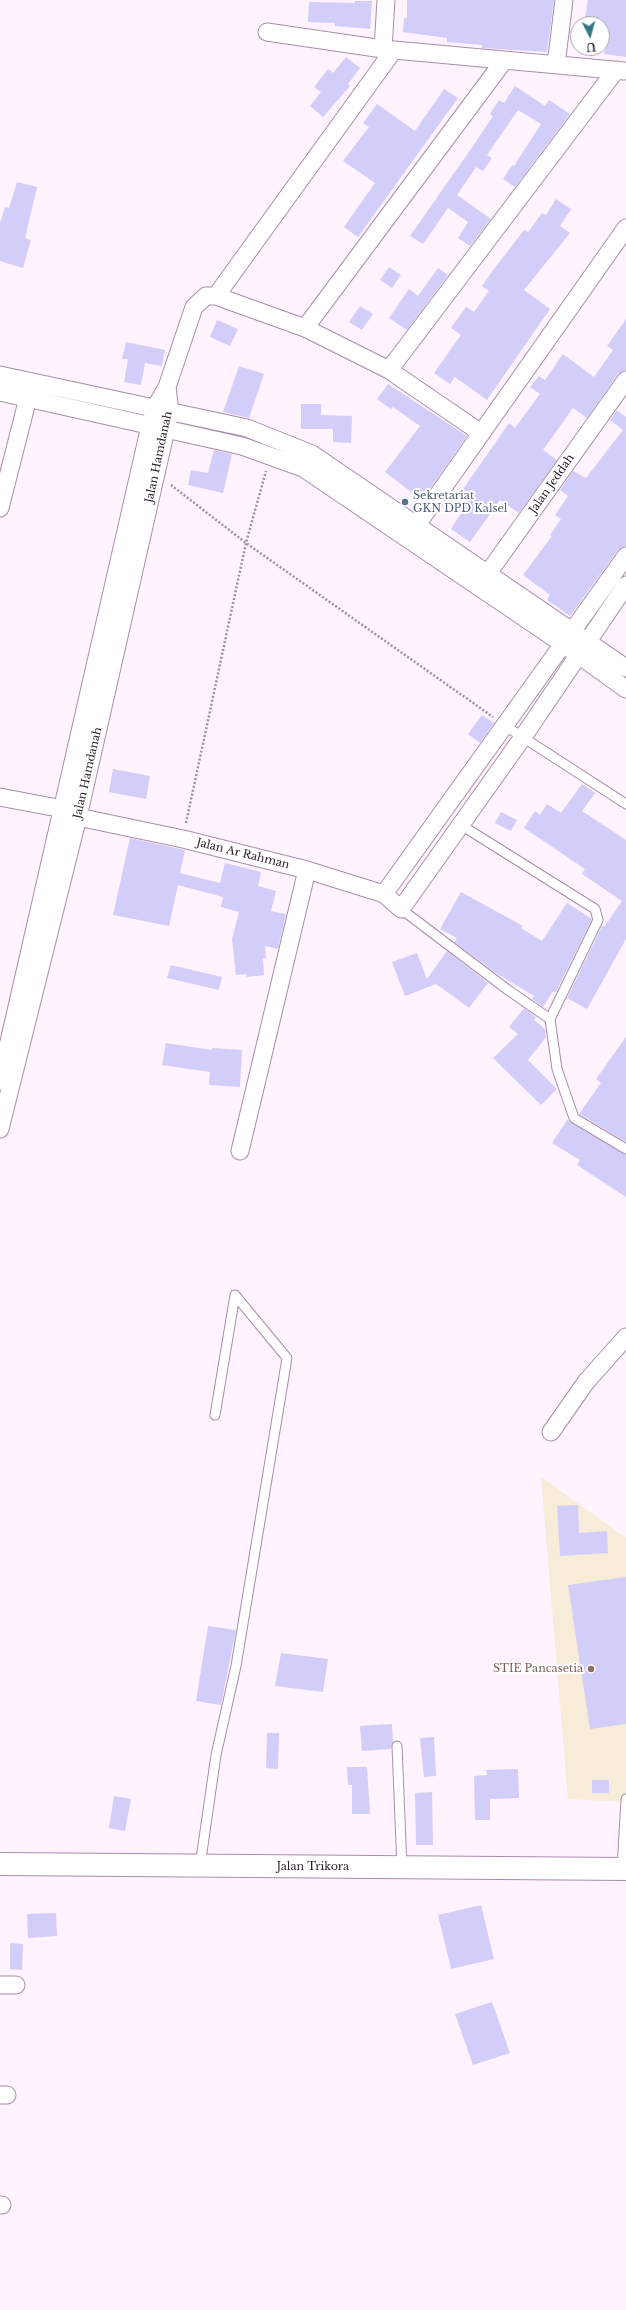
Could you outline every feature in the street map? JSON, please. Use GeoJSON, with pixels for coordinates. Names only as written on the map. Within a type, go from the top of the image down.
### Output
{"type":"FeatureCollection","features":[{"type":"Feature","properties":{"kind":"main road","name":"Jalan Trikora"},"geometry":{"type":"LineString","coordinates":[[0,1864],[624,1869]]}},
{"type":"Feature","properties":{"kind":"street"},"geometry":{"type":"LineString","coordinates":[[386,0],[388,50],[216,296],[305,328],[388,370],[481,433]]}},
{"type":"Feature","properties":{"kind":"street"},"geometry":{"type":"LineString","coordinates":[[556,65],[564,0]]}},
{"type":"Feature","properties":{"kind":"street"},"geometry":{"type":"LineString","coordinates":[[267,32],[388,50],[503,62],[621,71]]}},
{"type":"Feature","properties":{"kind":"street"},"geometry":{"type":"LineString","coordinates":[[305,328],[503,62]]}},
{"type":"Feature","properties":{"kind":"street"},"geometry":{"type":"LineString","coordinates":[[388,370],[621,71]]}},
{"type":"Feature","properties":{"kind":"street"},"geometry":{"type":"LineString","coordinates":[[412,531],[626,228]]}},
{"type":"Feature","properties":{"kind":"street","name":"Jalan Hamdanah"},"geometry":{"type":"LineString","coordinates":[[0,1129],[167,387],[194,307],[206,296],[216,296]]}},
{"type":"Feature","properties":{"kind":"street"},"geometry":{"type":"LineString","coordinates":[[0,375],[247,428],[312,454],[412,531],[478,588],[568,638],[588,641],[626,668]]}},
{"type":"Feature","properties":{"kind":"street","name":"Jalan Jeddah"},"geometry":{"type":"LineString","coordinates":[[478,588],[626,380]]}},
{"type":"Feature","properties":{"kind":"street"},"geometry":{"type":"LineString","coordinates":[[0,392],[242,446],[303,468],[488,574],[568,638],[577,655],[626,689]]}},
{"type":"Feature","properties":{"kind":"street"},"geometry":{"type":"LineString","coordinates":[[0,508],[28,398]]}},
{"type":"Feature","properties":{"kind":"street","name":"Jalan Hamdanah"},"geometry":{"type":"LineString","coordinates":[[0,1077],[70,813],[156,473],[158,427]]}},
{"type":"Feature","properties":{"kind":"street"},"geometry":{"type":"LineString","coordinates":[[384,894],[626,556]]}},
{"type":"Feature","properties":{"kind":"street"},"geometry":{"type":"LineString","coordinates":[[401,909],[523,737],[577,655],[626,585]]}},
{"type":"Feature","properties":{"kind":"street"},"geometry":{"type":"LineString","coordinates":[[467,778],[487,788]]}},
{"type":"Feature","properties":{"kind":"street","name":"Jalan Ar Rahman"},"geometry":{"type":"LineString","coordinates":[[0,797],[183,839],[307,870],[384,894],[401,909]]}},
{"type":"Feature","properties":{"kind":"street"},"geometry":{"type":"LineString","coordinates":[[240,1151],[307,870]]}},
{"type":"Feature","properties":{"kind":"street"},"geometry":{"type":"LineString","coordinates":[[551,1432],[586,1382],[626,1337]]}},
{"type":"Feature","properties":{"kind":"lane"},"geometry":{"type":"LineString","coordinates":[[504,725],[626,804]]}},
{"type":"Feature","properties":{"kind":"lane"},"geometry":{"type":"LineString","coordinates":[[461,825],[595,909],[598,920],[550,1019],[557,1069],[574,1118],[626,1149]]}},
{"type":"Feature","properties":{"kind":"lane"},"geometry":{"type":"LineString","coordinates":[[401,909],[508,990],[550,1019]]}},
{"type":"Feature","properties":{"kind":"lane"},"geometry":{"type":"LineString","coordinates":[[200,1866],[216,1755],[236,1666],[287,1358],[235,1295],[215,1415]]}},
{"type":"Feature","properties":{"kind":"lane"},"geometry":{"type":"LineString","coordinates":[[397,1746],[402,1868]]}},
{"type":"Feature","properties":{"kind":"lane"},"geometry":{"type":"LineString","coordinates":[[624,1869],[626,1799]]}},
{"type":"Feature","properties":{"kind":"path"},"geometry":{"type":"LineString","coordinates":[[183,839],[246,543],[270,456]]}},
{"type":"Feature","properties":{"kind":"path"},"geometry":{"type":"LineString","coordinates":[[156,473],[246,543],[504,725]]}},
{"type":"Feature","properties":{"kind":"shaded area","name":"STIE Pancasetia"},"geometry":{"type":"Polygon","coordinates":[[[541,1477],[626,1538],[626,1802],[568,1799],[541,1477]]]}},
{"type":"Feature","properties":{"kind":"building"},"geometry":{"type":"Polygon","coordinates":[[[407,0],[554,0],[547,52],[482,48],[482,45],[447,42],[447,38],[403,32],[404,18],[407,18],[407,0]]]}},
{"type":"Feature","properties":{"kind":"building"},"geometry":{"type":"Polygon","coordinates":[[[588,0],[626,0],[626,57],[610,55],[610,16],[585,16],[588,0]]]}},
{"type":"Feature","properties":{"kind":"building"},"geometry":{"type":"Polygon","coordinates":[[[355,1],[372,1],[370,29],[335,26],[335,23],[308,22],[309,2],[355,3],[355,1]]]}},
{"type":"Feature","properties":{"kind":"building"},"geometry":{"type":"Polygon","coordinates":[[[346,57],[360,68],[348,84],[350,86],[323,117],[310,106],[321,92],[314,87],[328,69],[333,73],[346,57]]]}},
{"type":"Feature","properties":{"kind":"building"},"geometry":{"type":"Polygon","coordinates":[[[515,86],[545,106],[549,100],[570,114],[515,187],[503,179],[512,165],[514,166],[541,124],[518,110],[487,155],[492,158],[483,171],[476,167],[457,195],[491,219],[470,246],[458,238],[468,222],[448,208],[423,244],[410,236],[493,116],[490,114],[499,100],[504,103],[515,86]]]}},
{"type":"Feature","properties":{"kind":"building"},"geometry":{"type":"Polygon","coordinates":[[[444,89],[458,98],[358,237],[344,227],[375,183],[343,161],[369,127],[363,123],[377,104],[415,131],[444,89]]]}},
{"type":"Feature","properties":{"kind":"building"},"geometry":{"type":"Polygon","coordinates":[[[17,182],[37,187],[25,238],[31,240],[23,268],[0,261],[0,223],[5,207],[9,208],[17,182]]]}},
{"type":"Feature","properties":{"kind":"building"},"geometry":{"type":"Polygon","coordinates":[[[556,199],[571,209],[560,226],[570,233],[524,290],[550,309],[487,400],[455,377],[450,384],[434,373],[461,335],[451,328],[466,307],[474,312],[489,291],[482,286],[494,269],[524,230],[528,232],[542,213],[546,215],[556,199]]]}},
{"type":"Feature","properties":{"kind":"building"},"geometry":{"type":"Polygon","coordinates":[[[389,267],[401,275],[392,288],[380,280],[389,267]]]}},
{"type":"Feature","properties":{"kind":"building"},"geometry":{"type":"Polygon","coordinates":[[[438,268],[448,275],[407,330],[389,318],[409,289],[418,296],[438,268]]]}},
{"type":"Feature","properties":{"kind":"building"},"geometry":{"type":"Polygon","coordinates":[[[360,306],[373,314],[362,330],[349,322],[360,306]]]}},
{"type":"Feature","properties":{"kind":"building"},"geometry":{"type":"Polygon","coordinates":[[[626,319],[626,370],[618,374],[587,418],[573,408],[543,450],[557,460],[519,513],[500,500],[470,542],[451,529],[462,512],[452,505],[509,423],[515,428],[540,394],[530,387],[539,376],[545,380],[563,354],[594,377],[613,350],[607,346],[626,319]]]}},
{"type":"Feature","properties":{"kind":"building"},"geometry":{"type":"Polygon","coordinates":[[[217,320],[238,329],[230,346],[210,337],[217,320]]]}},
{"type":"Feature","properties":{"kind":"building"},"geometry":{"type":"Polygon","coordinates":[[[126,342],[165,350],[162,366],[145,363],[141,385],[124,382],[128,359],[122,359],[126,342]]]}},
{"type":"Feature","properties":{"kind":"building"},"geometry":{"type":"Polygon","coordinates":[[[239,366],[264,374],[249,418],[223,412],[239,366]]]}},
{"type":"Feature","properties":{"kind":"building"},"geometry":{"type":"Polygon","coordinates":[[[388,384],[467,436],[422,500],[385,472],[420,426],[393,407],[391,409],[377,399],[388,384]]]}},
{"type":"Feature","properties":{"kind":"building"},"geometry":{"type":"Polygon","coordinates":[[[301,404],[321,404],[321,415],[352,416],[351,443],[333,442],[333,429],[301,429],[301,404]]]}},
{"type":"Feature","properties":{"kind":"building"},"geometry":{"type":"Polygon","coordinates":[[[617,410],[626,417],[626,546],[618,550],[570,616],[547,600],[550,595],[523,575],[552,536],[550,535],[561,519],[555,515],[568,496],[560,490],[573,471],[586,478],[623,430],[610,420],[617,410]]]}},
{"type":"Feature","properties":{"kind":"building"},"geometry":{"type":"Polygon","coordinates":[[[214,450],[232,454],[223,493],[188,485],[191,470],[208,473],[214,450]]]}},
{"type":"Feature","properties":{"kind":"building"},"geometry":{"type":"Polygon","coordinates":[[[482,715],[494,723],[480,743],[468,734],[482,715]]]}},
{"type":"Feature","properties":{"kind":"building"},"geometry":{"type":"Polygon","coordinates":[[[113,769],[150,776],[146,799],[109,792],[113,769]]]}},
{"type":"Feature","properties":{"kind":"building"},"geometry":{"type":"Polygon","coordinates":[[[582,784],[595,793],[582,811],[626,840],[626,939],[587,1009],[567,998],[602,926],[605,926],[622,901],[582,874],[585,869],[524,828],[535,811],[540,815],[547,804],[561,813],[582,784]]]}},
{"type":"Feature","properties":{"kind":"building"},"geometry":{"type":"Polygon","coordinates":[[[501,812],[517,820],[511,831],[495,823],[501,812]]]}},
{"type":"Feature","properties":{"kind":"building"},"geometry":{"type":"Polygon","coordinates":[[[130,838],[185,850],[180,873],[220,883],[225,863],[261,872],[258,886],[276,891],[271,911],[286,914],[278,949],[265,946],[266,958],[263,959],[264,975],[247,977],[246,974],[236,975],[232,939],[239,912],[221,907],[223,897],[178,885],[169,926],[113,915],[130,838]]]}},
{"type":"Feature","properties":{"kind":"building"},"geometry":{"type":"Polygon","coordinates":[[[461,892],[523,926],[521,928],[542,941],[567,903],[592,919],[556,992],[553,991],[543,1007],[532,999],[534,996],[496,973],[454,942],[457,938],[440,929],[461,892]]]}},
{"type":"Feature","properties":{"kind":"building"},"geometry":{"type":"Polygon","coordinates":[[[447,951],[488,983],[469,1008],[436,984],[405,996],[392,962],[417,953],[427,979],[447,951]]]}},
{"type":"Feature","properties":{"kind":"building"},"geometry":{"type":"Polygon","coordinates":[[[171,965],[222,977],[219,990],[167,978],[171,965]]]}},
{"type":"Feature","properties":{"kind":"building"},"geometry":{"type":"Polygon","coordinates":[[[524,1008],[536,1017],[534,1020],[545,1029],[546,1037],[528,1060],[557,1089],[541,1105],[493,1058],[518,1034],[509,1027],[524,1008]]]}},
{"type":"Feature","properties":{"kind":"building"},"geometry":{"type":"Polygon","coordinates":[[[626,1037],[626,1142],[579,1114],[601,1083],[596,1079],[626,1037]]]}},
{"type":"Feature","properties":{"kind":"building"},"geometry":{"type":"Polygon","coordinates":[[[166,1043],[212,1050],[212,1048],[242,1050],[240,1087],[209,1085],[210,1072],[162,1065],[166,1043]]]}},
{"type":"Feature","properties":{"kind":"building"},"geometry":{"type":"Polygon","coordinates":[[[567,1120],[626,1155],[626,1197],[577,1165],[580,1160],[552,1143],[567,1120]]]}},
{"type":"Feature","properties":{"kind":"building"},"geometry":{"type":"Polygon","coordinates":[[[578,1505],[579,1533],[607,1531],[608,1553],[560,1556],[557,1506],[578,1505]]]}},
{"type":"Feature","properties":{"kind":"building"},"geometry":{"type":"Polygon","coordinates":[[[626,1577],[626,1724],[590,1729],[568,1585],[626,1577]]]}},
{"type":"Feature","properties":{"kind":"building"},"geometry":{"type":"Polygon","coordinates":[[[208,1626],[236,1630],[221,1705],[196,1701],[208,1626]]]}},
{"type":"Feature","properties":{"kind":"building"},"geometry":{"type":"Polygon","coordinates":[[[281,1653],[328,1659],[323,1692],[275,1686],[281,1653]]]}},
{"type":"Feature","properties":{"kind":"building"},"geometry":{"type":"Polygon","coordinates":[[[392,1724],[393,1741],[391,1749],[362,1751],[360,1726],[392,1724]]]}},
{"type":"Feature","properties":{"kind":"building"},"geometry":{"type":"Polygon","coordinates":[[[267,1733],[279,1733],[278,1769],[266,1768],[267,1733]]]}},
{"type":"Feature","properties":{"kind":"building"},"geometry":{"type":"Polygon","coordinates":[[[434,1737],[436,1776],[424,1777],[420,1738],[434,1737]]]}},
{"type":"Feature","properties":{"kind":"building"},"geometry":{"type":"Polygon","coordinates":[[[347,1767],[367,1767],[370,1814],[352,1814],[352,1785],[348,1785],[347,1767]]]}},
{"type":"Feature","properties":{"kind":"building"},"geometry":{"type":"Polygon","coordinates":[[[518,1769],[519,1798],[490,1799],[490,1820],[475,1820],[474,1776],[487,1775],[486,1770],[518,1769]]]}},
{"type":"Feature","properties":{"kind":"building"},"geometry":{"type":"Polygon","coordinates":[[[592,1780],[609,1780],[609,1793],[592,1793],[592,1780]]]}},
{"type":"Feature","properties":{"kind":"building"},"geometry":{"type":"Polygon","coordinates":[[[432,1792],[433,1845],[416,1845],[415,1793],[432,1792]]]}},
{"type":"Feature","properties":{"kind":"building"},"geometry":{"type":"Polygon","coordinates":[[[114,1796],[131,1799],[125,1831],[109,1828],[114,1796]]]}},
{"type":"Feature","properties":{"kind":"building"},"geometry":{"type":"Polygon","coordinates":[[[481,1905],[494,1959],[451,1969],[438,1915],[481,1905]]]}},
{"type":"Feature","properties":{"kind":"building"},"geometry":{"type":"Polygon","coordinates":[[[56,1913],[57,1936],[28,1938],[27,1914],[56,1913]]]}},
{"type":"Feature","properties":{"kind":"building"},"geometry":{"type":"Polygon","coordinates":[[[10,1943],[23,1944],[22,1970],[10,1969],[10,1943]]]}},
{"type":"Feature","properties":{"kind":"building"},"geometry":{"type":"Polygon","coordinates":[[[492,2002],[510,2053],[473,2065],[455,2014],[492,2002]]]}},
{"type":"Feature","properties":{"kind":"place","name":"Sekretariat GKN DPD Kalsel"},"geometry":{"type":"Point","coordinates":[405,502]}},
{"type":"Feature","properties":{"kind":"place","name":"STIE Pancasetia"},"geometry":{"type":"Point","coordinates":[591,1669]}}]}
